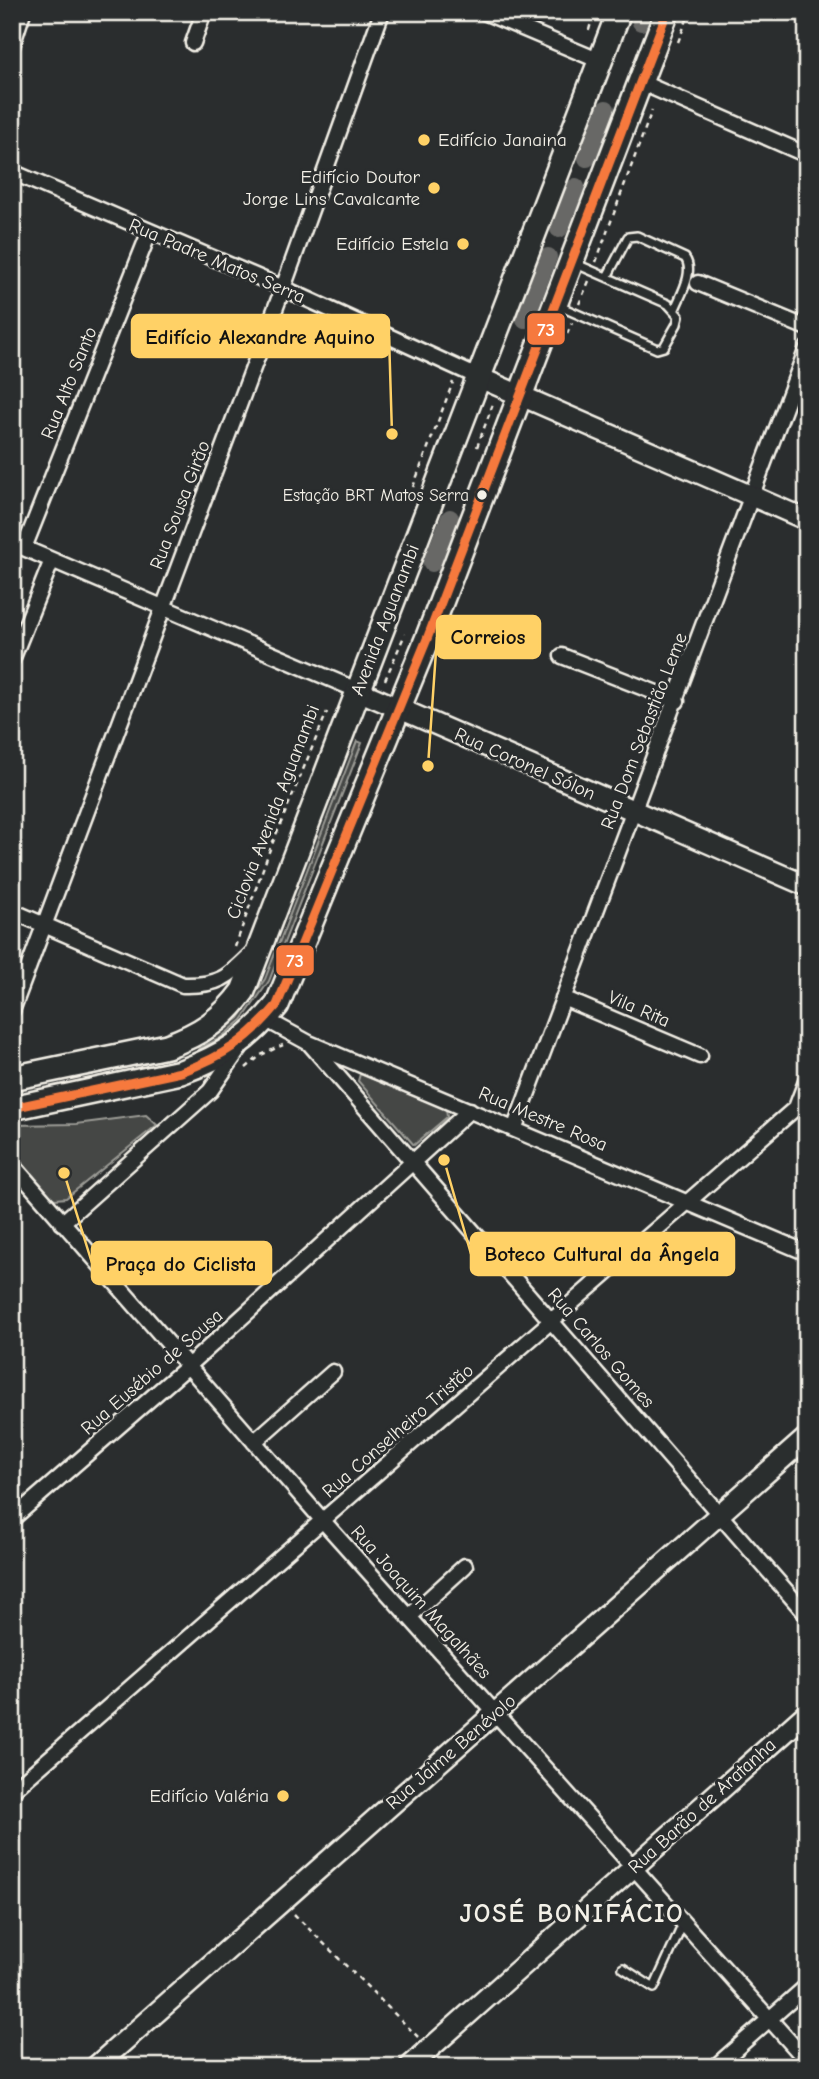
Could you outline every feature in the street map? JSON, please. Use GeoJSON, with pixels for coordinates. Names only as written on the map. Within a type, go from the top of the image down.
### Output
{"type":"FeatureCollection","features":[{"type":"Feature","properties":{"kind":"main road","name":"Avenida Aguanambi"},"geometry":{"type":"LineString","coordinates":[[12,1078],[167,1046],[189,1038],[228,1011],[243,991],[248,944],[359,691],[619,12]]}},
{"type":"Feature","properties":{"kind":"main road"},"geometry":{"type":"LineString","coordinates":[[12,1108],[181,1072],[206,1063],[245,1041],[277,1005],[520,396],[565,309],[571,262],[667,12]]}},
{"type":"Feature","properties":{"kind":"street"},"geometry":{"type":"LineString","coordinates":[[14,36],[23,12]]}},
{"type":"Feature","properties":{"kind":"street"},"geometry":{"type":"LineString","coordinates":[[192,43],[204,12]]}},
{"type":"Feature","properties":{"kind":"street","name":"Rua Sousa Girão"},"geometry":{"type":"LineString","coordinates":[[12,1011],[283,288],[382,12]]}},
{"type":"Feature","properties":{"kind":"street"},"geometry":{"type":"LineString","coordinates":[[484,12],[600,61]]}},
{"type":"Feature","properties":{"kind":"street"},"geometry":{"type":"LineString","coordinates":[[640,82],[807,155]]}},
{"type":"Feature","properties":{"kind":"street","name":"Rua Padre Matos Serra"},"geometry":{"type":"LineString","coordinates":[[12,172],[149,233],[283,288],[520,396],[807,520]]}},
{"type":"Feature","properties":{"kind":"street","name":"Rua Alto Santo"},"geometry":{"type":"LineString","coordinates":[[18,546],[149,233]]}},
{"type":"Feature","properties":{"kind":"street"},"geometry":{"type":"LineString","coordinates":[[698,283],[807,328]]}},
{"type":"Feature","properties":{"kind":"street","name":"Rua Dom Sebastião Leme"},"geometry":{"type":"LineString","coordinates":[[515,1127],[677,701],[807,348]]}},
{"type":"Feature","properties":{"kind":"street","name":"Rua Coronel Sólon"},"geometry":{"type":"LineString","coordinates":[[18,546],[162,605],[807,886]]}},
{"type":"Feature","properties":{"kind":"street"},"geometry":{"type":"LineString","coordinates":[[12,660],[52,560]]}},
{"type":"Feature","properties":{"kind":"street"},"geometry":{"type":"LineString","coordinates":[[562,656],[677,701]]}},
{"type":"Feature","properties":{"kind":"street"},"geometry":{"type":"LineString","coordinates":[[12,911],[183,985],[207,986],[221,981],[248,944]]}},
{"type":"Feature","properties":{"kind":"street","name":"Vila Rita"},"geometry":{"type":"LineString","coordinates":[[564,998],[700,1056]]}},
{"type":"Feature","properties":{"kind":"street","name":"Rua Mestre Rosa"},"geometry":{"type":"LineString","coordinates":[[265,1020],[309,1043],[515,1127],[807,1253]]}},
{"type":"Feature","properties":{"kind":"street"},"geometry":{"type":"LineString","coordinates":[[62,1223],[210,1091],[245,1041]]}},
{"type":"Feature","properties":{"kind":"street","name":"Rua Carlos Gomes"},"geometry":{"type":"LineString","coordinates":[[309,1043],[807,1615]]}},
{"type":"Feature","properties":{"kind":"street"},"geometry":{"type":"LineString","coordinates":[[802,1102],[807,1079]]}},
{"type":"Feature","properties":{"kind":"street","name":"Rua Conselheiro Tristão"},"geometry":{"type":"LineString","coordinates":[[12,1791],[690,1203],[802,1102]]}},
{"type":"Feature","properties":{"kind":"street","name":"Rua Eusébio de Sousa"},"geometry":{"type":"LineString","coordinates":[[12,1519],[189,1366],[470,1110]]}},
{"type":"Feature","properties":{"kind":"street","name":"Rua Joaquim Magalhães"},"geometry":{"type":"LineString","coordinates":[[12,1164],[324,1522],[807,2061]]}},
{"type":"Feature","properties":{"kind":"street"},"geometry":{"type":"LineString","coordinates":[[254,1442],[333,1372]]}},
{"type":"Feature","properties":{"kind":"street","name":"Rua Jaime Benévolo"},"geometry":{"type":"LineString","coordinates":[[95,2067],[807,1437]]}},
{"type":"Feature","properties":{"kind":"street"},"geometry":{"type":"LineString","coordinates":[[409,1616],[465,1566]]}},
{"type":"Feature","properties":{"kind":"street","name":"Rua Barão de Aratanha"},"geometry":{"type":"LineString","coordinates":[[409,2067],[807,1713]]}},
{"type":"Feature","properties":{"kind":"street"},"geometry":{"type":"LineString","coordinates":[[715,2067],[807,1986]]}},
{"type":"Feature","properties":{"kind":"lane"},"geometry":{"type":"LineString","coordinates":[[607,277],[628,237],[637,236],[685,258],[690,264],[689,272],[675,309]]}},
{"type":"Feature","properties":{"kind":"lane"},"geometry":{"type":"LineString","coordinates":[[565,309],[657,349],[664,346],[679,316],[675,309],[571,262]]}},
{"type":"Feature","properties":{"kind":"lane"},"geometry":{"type":"LineString","coordinates":[[623,1968],[654,1988],[684,1924]]}},
{"type":"Feature","properties":{"kind":"path"},"geometry":{"type":"LineString","coordinates":[[588,33],[594,12]]}},
{"type":"Feature","properties":{"kind":"path"},"geometry":{"type":"LineString","coordinates":[[561,348],[565,309],[593,271],[653,109]]}},
{"type":"Feature","properties":{"kind":"path"},"geometry":{"type":"LineString","coordinates":[[477,447],[493,404]]}},
{"type":"Feature","properties":{"kind":"path"},"geometry":{"type":"LineString","coordinates":[[386,680],[405,634]]}},
{"type":"Feature","properties":{"kind":"path","name":"Ciclovia Avenida Aguanambi"},"geometry":{"type":"LineString","coordinates":[[248,944],[270,849],[327,712]]}},
{"type":"Feature","properties":{"kind":"path"},"geometry":{"type":"LineString","coordinates":[[239,1075],[272,1048],[282,1048]]}},
{"type":"Feature","properties":{"kind":"path"},"geometry":{"type":"LineString","coordinates":[[282,1902],[430,2049]]}},
{"type":"Feature","properties":{"kind":"shaded area"},"geometry":{"type":"Polygon","coordinates":[[[357,741],[362,743],[269,981],[242,1020],[219,1039],[198,1049],[239,1018],[265,979],[357,741]]]}},
{"type":"Feature","properties":{"kind":"shaded area"},"geometry":{"type":"Polygon","coordinates":[[[360,1074],[446,1109],[447,1117],[414,1145],[358,1081],[360,1074]]]}},
{"type":"Feature","properties":{"kind":"shaded area"},"geometry":{"type":"Polygon","coordinates":[[[146,1115],[157,1125],[66,1198],[55,1199],[48,1196],[12,1150],[12,1125],[76,1124],[146,1115]]]}},
{"type":"Feature","properties":{"kind":"waterway"},"geometry":{"type":"LineString","coordinates":[[641,22],[644,12]]}},
{"type":"Feature","properties":{"kind":"waterway"},"geometry":{"type":"LineString","coordinates":[[587,158],[606,109]]}},
{"type":"Feature","properties":{"kind":"waterway"},"geometry":{"type":"LineString","coordinates":[[559,229],[576,187]]}},
{"type":"Feature","properties":{"kind":"waterway"},"geometry":{"type":"LineString","coordinates":[[525,319],[548,257]]}},
{"type":"Feature","properties":{"kind":"waterway"},"geometry":{"type":"LineString","coordinates":[[432,563],[450,518]]}},
{"type":"Feature","properties":{"kind":"transit line","name":"73"},"geometry":{"type":"LineString","coordinates":[[12,1108],[181,1072],[234,1046],[256,1028],[277,1005],[427,639],[667,12]]}},
{"type":"Feature","properties":{"kind":"place","name":"Edifício Janaina"},"geometry":{"type":"Point","coordinates":[424,140]}},
{"type":"Feature","properties":{"kind":"place","name":"Edifício Doutor Jorge Lins Cavalcante"},"geometry":{"type":"Point","coordinates":[434,188]}},
{"type":"Feature","properties":{"kind":"place","name":"Edifício Estela"},"geometry":{"type":"Point","coordinates":[463,244]}},
{"type":"Feature","properties":{"kind":"place","name":"Edifício Alexandre Aquino"},"geometry":{"type":"Point","coordinates":[392,434]}},
{"type":"Feature","properties":{"kind":"place","name":"Estação BRT Matos Serra"},"geometry":{"type":"Point","coordinates":[482,495]}},
{"type":"Feature","properties":{"kind":"place","name":"Correios"},"geometry":{"type":"Point","coordinates":[428,766]}},
{"type":"Feature","properties":{"kind":"place","name":"Boteco Cultural da Ângela"},"geometry":{"type":"Point","coordinates":[444,1160]}},
{"type":"Feature","properties":{"kind":"place","name":"Praça do Ciclista"},"geometry":{"type":"Point","coordinates":[64,1173]}},
{"type":"Feature","properties":{"kind":"place","name":"Edifício Valéria"},"geometry":{"type":"Point","coordinates":[283,1796]}},
{"type":"Feature","properties":{"kind":"district","name":"JOSÉ BONIFÁCIO"},"geometry":{"type":"Point","coordinates":[572,1914]}}]}
